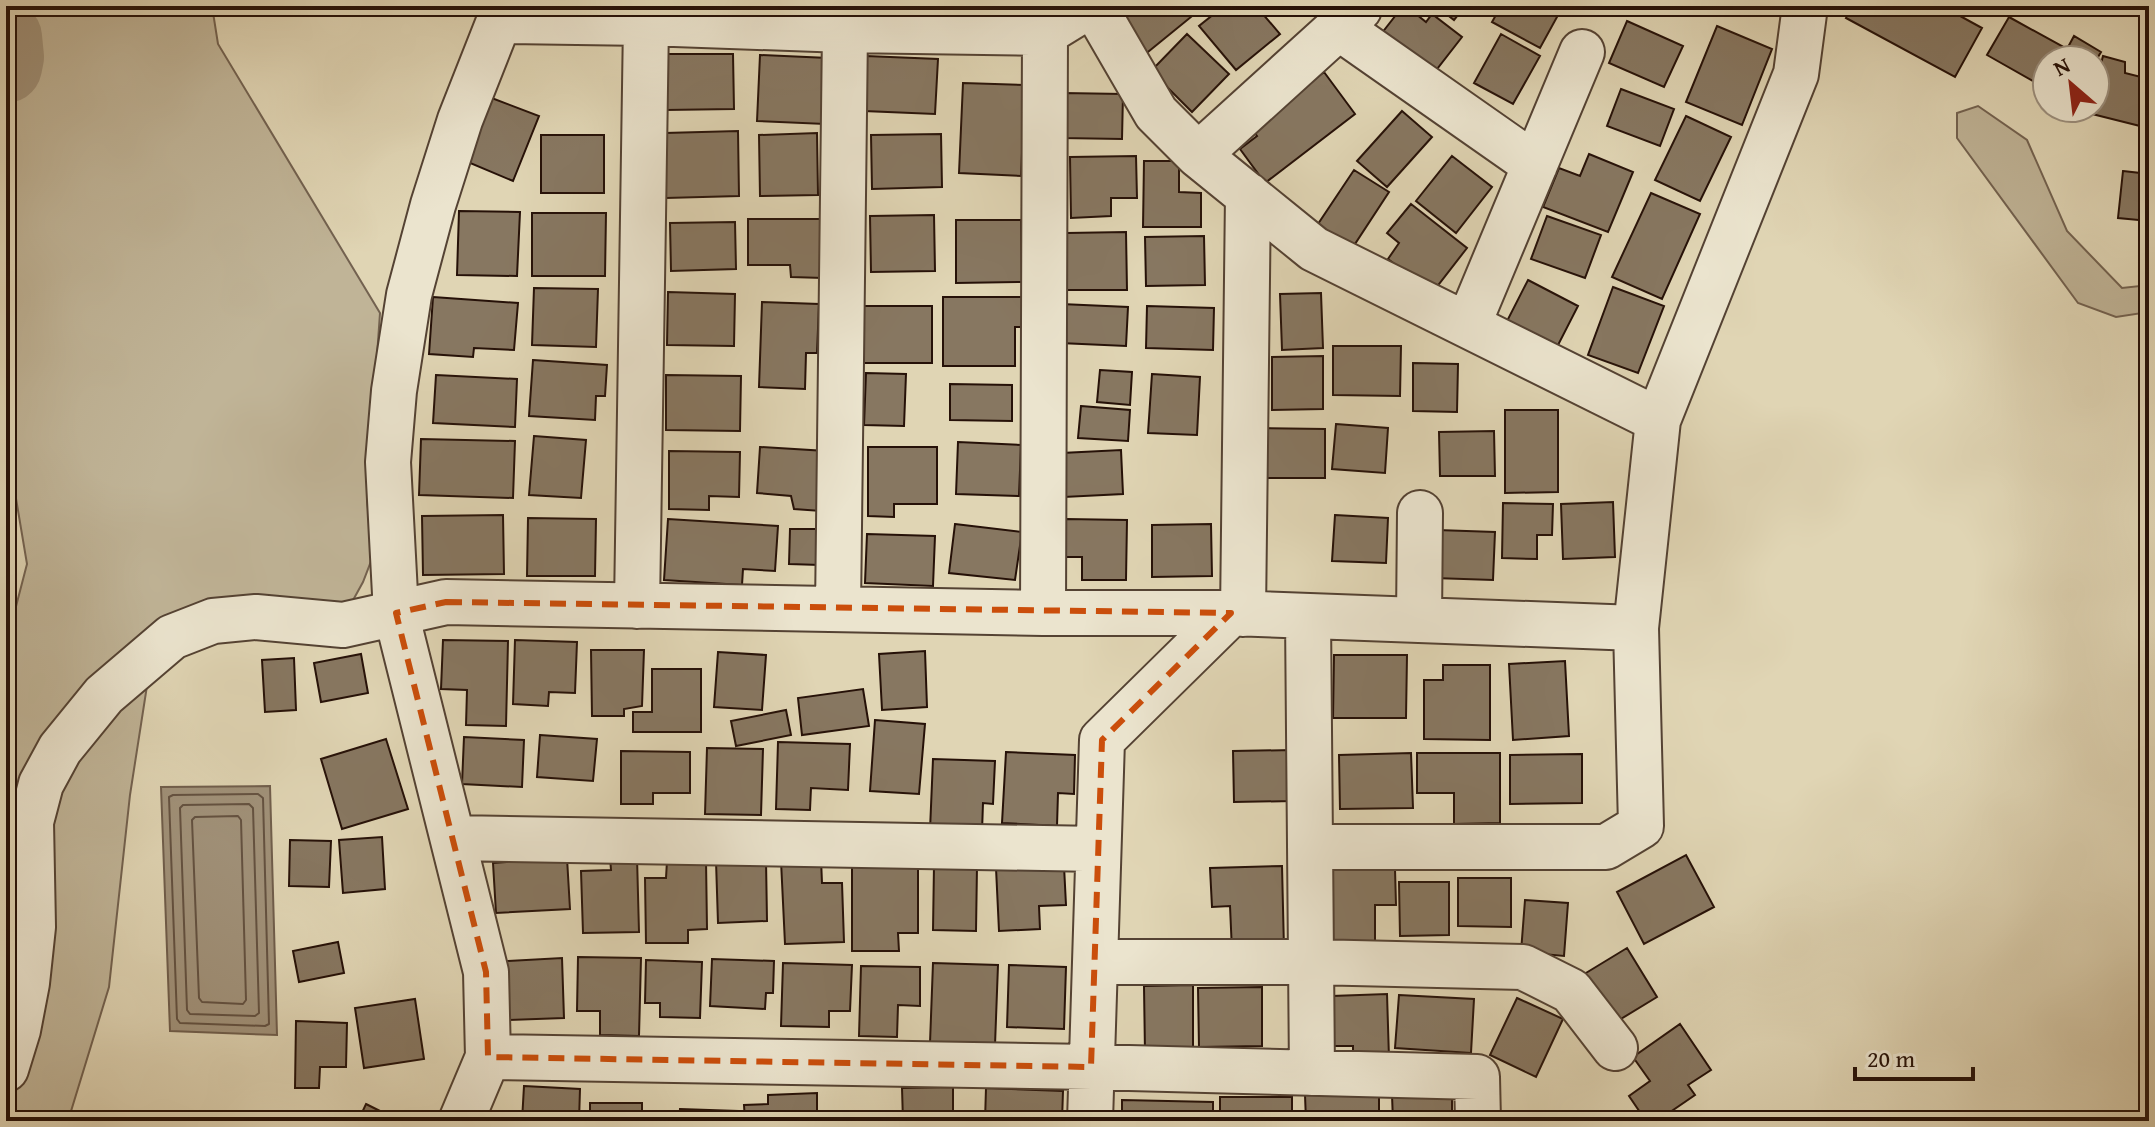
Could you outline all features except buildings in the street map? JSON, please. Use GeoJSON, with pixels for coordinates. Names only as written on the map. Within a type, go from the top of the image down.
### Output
{"type":"FeatureCollection","features":[{"type":"Feature","properties":{"kind":"street"},"geometry":{"type":"LineString","coordinates":[[461,1121],[488,1057],[486,972],[396,613],[388,462],[394,391],[409,295],[460,120],[502,14],[845,30],[1045,33],[1092,6],[1156,113],[1198,155],[1314,249],[1658,420]]}},
{"type":"Feature","properties":{"kind":"street"},"geometry":{"type":"LineString","coordinates":[[1310,847],[1606,847],[1641,826],[1636,628],[1658,420],[1796,74],[1805,6]]}},
{"type":"Feature","properties":{"kind":"street"},"geometry":{"type":"LineString","coordinates":[[1198,155],[1350,17],[1535,165]]}},
{"type":"Feature","properties":{"kind":"street"},"geometry":{"type":"LineString","coordinates":[[637,606],[646,23]]}},
{"type":"Feature","properties":{"kind":"street"},"geometry":{"type":"LineString","coordinates":[[838,609],[845,30]]}},
{"type":"Feature","properties":{"kind":"street"},"geometry":{"type":"LineString","coordinates":[[1043,613],[1045,33]]}},
{"type":"Feature","properties":{"kind":"street"},"geometry":{"type":"LineString","coordinates":[[1468,325],[1582,52]]}},
{"type":"Feature","properties":{"kind":"street"},"geometry":{"type":"LineString","coordinates":[[1090,1121],[1102,740],[1237,613],[1248,195]]}},
{"type":"Feature","properties":{"kind":"street"},"geometry":{"type":"LineString","coordinates":[[1419,620],[1420,513]]}},
{"type":"Feature","properties":{"kind":"street"},"geometry":{"type":"LineString","coordinates":[[6,1069],[18,1030],[27,983],[33,927],[31,822],[41,784],[60,749],[104,695],[172,637],[213,621],[256,617],[343,625],[446,602],[1043,613],[1237,613],[1636,628]]}},
{"type":"Feature","properties":{"kind":"street"},"geometry":{"type":"LineString","coordinates":[[1308,616],[1312,1073]]}},
{"type":"Feature","properties":{"kind":"street"},"geometry":{"type":"LineString","coordinates":[[453,838],[1098,849]]}},
{"type":"Feature","properties":{"kind":"street"},"geometry":{"type":"LineString","coordinates":[[1095,962],[1311,962],[1523,967],[1571,991],[1615,1048]]}},
{"type":"Feature","properties":{"kind":"street"},"geometry":{"type":"LineString","coordinates":[[488,1057],[1477,1077],[1478,1121]]}},
{"type":"Feature","properties":{"kind":"highlighted area"},"geometry":{"type":"Polygon","coordinates":[[[446,602],[1231,613],[1102,740],[1091,1067],[488,1057],[486,972],[396,613],[446,602]]]}},
{"type":"Feature","properties":{"kind":"shaded area"},"geometry":{"type":"Polygon","coordinates":[[[6,6],[212,6],[218,44],[380,313],[367,499],[373,556],[352,602],[308,605],[156,628],[130,795],[109,987],[68,1121],[6,1121],[6,645],[27,564],[6,439],[6,6]]]}},
{"type":"Feature","properties":{"kind":"shaded area"},"geometry":{"type":"Polygon","coordinates":[[[1978,106],[2027,140],[2067,231],[2122,288],[2149,285],[2149,312],[2116,317],[2078,303],[1957,138],[1957,113],[1978,106]]]}},
{"type":"Feature","properties":{"kind":"water"},"geometry":{"type":"Polygon","coordinates":[[[270,786],[277,1035],[170,1031],[161,787],[270,786]]]}},
{"type":"Feature","properties":{"kind":"waterway"},"geometry":{"type":"LineString","coordinates":[[6,37],[6,67]]}}]}
